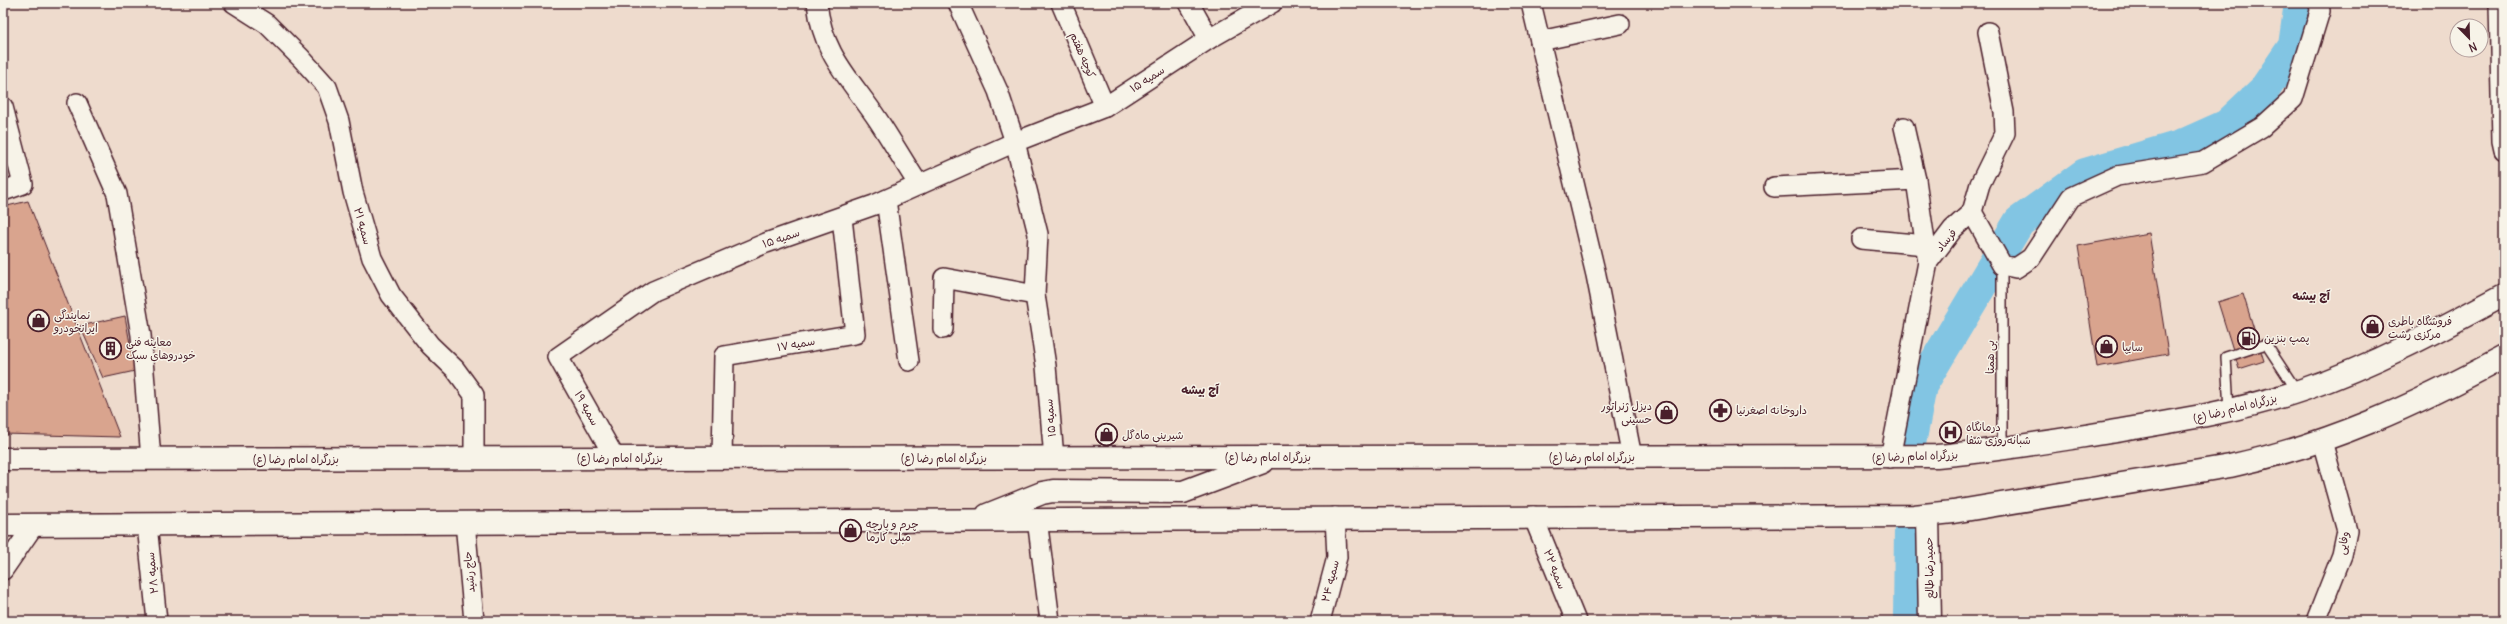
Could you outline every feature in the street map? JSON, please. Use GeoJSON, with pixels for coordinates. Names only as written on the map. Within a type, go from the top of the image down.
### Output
{"type":"FeatureCollection","features":[{"type":"Feature","properties":{"kind":"main road","name":"بزرگراه امام رضا (ع)"},"geometry":{"type":"LineString","coordinates":[[3,459],[1275,457],[1890,458],[1937,456],[2002,450],[2229,411],[2297,392],[2374,362],[2504,295]]}},
{"type":"Feature","properties":{"kind":"main road"},"geometry":{"type":"LineString","coordinates":[[3,525],[1533,516],[1879,517],[1928,515],[2230,466],[2322,441],[2401,410],[2504,357]]}},
{"type":"Feature","properties":{"kind":"main road"},"geometry":{"type":"LineString","coordinates":[[977,520],[1048,492],[1187,491],[1275,457]]}},
{"type":"Feature","properties":{"kind":"main road"},"geometry":{"type":"LineString","coordinates":[[1121,519],[1124,458]]}},
{"type":"Feature","properties":{"kind":"main road","name":"حمیدرضا طالع"},"geometry":{"type":"LineString","coordinates":[[1928,515],[1930,621]]}},
{"type":"Feature","properties":{"kind":"street","name":"سمیه ۲۱"},"geometry":{"type":"LineString","coordinates":[[234,3],[267,24],[327,87],[339,121],[353,192],[372,258],[391,295],[430,345],[455,368],[474,395],[474,459]]}},
{"type":"Feature","properties":{"kind":"street"},"geometry":{"type":"LineString","coordinates":[[817,3],[819,21],[828,49],[878,120],[918,185]]}},
{"type":"Feature","properties":{"kind":"street","name":"سمیه ۱۵"},"geometry":{"type":"LineString","coordinates":[[958,3],[998,91],[1015,142],[1038,234],[1035,295],[1046,366],[1054,458]]}},
{"type":"Feature","properties":{"kind":"street"},"geometry":{"type":"LineString","coordinates":[[1189,3],[1209,39]]}},
{"type":"Feature","properties":{"kind":"street","name":"سمیه ۱۵"},"geometry":{"type":"LineString","coordinates":[[558,357],[653,291],[766,243],[842,218],[886,200],[1015,142],[1105,107],[1209,39],[1272,3]]}},
{"type":"Feature","properties":{"kind":"street"},"geometry":{"type":"LineString","coordinates":[[1531,3],[1596,274],[1632,457]]}},
{"type":"Feature","properties":{"kind":"street"},"geometry":{"type":"LineString","coordinates":[[1988,32],[2004,112],[2005,133],[1980,184],[1972,212],[1999,262],[2016,268],[2031,258],[2071,197],[2117,176],[2203,162],[2262,127],[2293,99],[2320,11],[2319,3]]}},
{"type":"Feature","properties":{"kind":"street"},"geometry":{"type":"LineString","coordinates":[[2499,3],[2502,141],[2504,150]]}},
{"type":"Feature","properties":{"kind":"street","name":"کوچه هفتم"},"geometry":{"type":"LineString","coordinates":[[1064,4],[1105,107]]}},
{"type":"Feature","properties":{"kind":"street"},"geometry":{"type":"LineString","coordinates":[[1540,41],[1620,24]]}},
{"type":"Feature","properties":{"kind":"street"},"geometry":{"type":"LineString","coordinates":[[77,103],[117,194],[141,336],[151,459]]}},
{"type":"Feature","properties":{"kind":"street"},"geometry":{"type":"LineString","coordinates":[[3,107],[23,184],[3,191]]}},
{"type":"Feature","properties":{"kind":"street"},"geometry":{"type":"LineString","coordinates":[[1861,239],[1927,253],[1916,180],[1904,127]]}},
{"type":"Feature","properties":{"kind":"street"},"geometry":{"type":"LineString","coordinates":[[1774,187],[1916,180]]}},
{"type":"Feature","properties":{"kind":"street"},"geometry":{"type":"LineString","coordinates":[[886,200],[909,361]]}},
{"type":"Feature","properties":{"kind":"street","name":"فرساد"},"geometry":{"type":"LineString","coordinates":[[1890,458],[1927,253],[1972,212]]}},
{"type":"Feature","properties":{"kind":"street","name":"سمیه ۱۷"},"geometry":{"type":"LineString","coordinates":[[722,458],[724,356],[855,334],[842,218]]}},
{"type":"Feature","properties":{"kind":"street"},"geometry":{"type":"LineString","coordinates":[[943,329],[944,278],[1035,295]]}},
{"type":"Feature","properties":{"kind":"street","name":"سمیه ۱۹"},"geometry":{"type":"LineString","coordinates":[[558,357],[615,458]]}},
{"type":"Feature","properties":{"kind":"street","name":"وفایی"},"geometry":{"type":"LineString","coordinates":[[2316,621],[2342,555],[2347,531],[2322,441]]}},
{"type":"Feature","properties":{"kind":"street","name":"سمیه ۲۲"},"geometry":{"type":"LineString","coordinates":[[1533,516],[1576,621]]}},
{"type":"Feature","properties":{"kind":"street","name":"سمیه ۲۴"},"geometry":{"type":"LineString","coordinates":[[1320,621],[1337,557],[1335,517]]}},
{"type":"Feature","properties":{"kind":"street"},"geometry":{"type":"LineString","coordinates":[[1037,519],[1050,621]]}},
{"type":"Feature","properties":{"kind":"street","name":"حاج رشید"},"geometry":{"type":"LineString","coordinates":[[465,522],[474,621]]}},
{"type":"Feature","properties":{"kind":"street","name":"سمیه ۲۸"},"geometry":{"type":"LineString","coordinates":[[147,524],[157,621]]}},
{"type":"Feature","properties":{"kind":"street"},"geometry":{"type":"LineString","coordinates":[[3,570],[34,525]]}},
{"type":"Feature","properties":{"kind":"lane","name":"بی همتا"},"geometry":{"type":"LineString","coordinates":[[1999,262],[2002,450]]}},
{"type":"Feature","properties":{"kind":"lane"},"geometry":{"type":"LineString","coordinates":[[2229,411],[2226,357],[2266,344],[2297,392]]}},
{"type":"Feature","properties":{"kind":"building","name":"نمایندگی ایرانخودرو"},"geometry":{"type":"Polygon","coordinates":[[[28,201],[120,437],[3,434],[3,207],[28,201]]]}},
{"type":"Feature","properties":{"kind":"building"},"geometry":{"type":"Polygon","coordinates":[[[2149,233],[2168,354],[2097,367],[2078,246],[2149,233]]]}},
{"type":"Feature","properties":{"kind":"building"},"geometry":{"type":"Polygon","coordinates":[[[2243,294],[2264,361],[2239,369],[2218,302],[2243,294]]]}},
{"type":"Feature","properties":{"kind":"building","name":"معاینه فنی خودروهای سبک"},"geometry":{"type":"Polygon","coordinates":[[[125,316],[135,371],[103,378],[80,326],[125,316]]]}},
{"type":"Feature","properties":{"kind":"waterway"},"geometry":{"type":"LineString","coordinates":[[1909,449],[1921,386],[2019,222],[2085,174],[2180,146],[2227,125],[2264,90],[2294,46],[2300,3]]}},
{"type":"Feature","properties":{"kind":"waterway"},"geometry":{"type":"LineString","coordinates":[[1909,621],[1910,527]]}},
{"type":"Feature","properties":{"kind":"place","name":"نمایندگی ایرانخودرو"},"geometry":{"type":"Point","coordinates":[39,321]}},
{"type":"Feature","properties":{"kind":"place","name":"فروشگاه باطری مرکزی رشت"},"geometry":{"type":"Point","coordinates":[2372,327]}},
{"type":"Feature","properties":{"kind":"place","name":"پمپ بنزین"},"geometry":{"type":"Point","coordinates":[2248,338]}},
{"type":"Feature","properties":{"kind":"place","name":"سایپا"},"geometry":{"type":"Point","coordinates":[2107,347]}},
{"type":"Feature","properties":{"kind":"place","name":"معاینه فنی خودروهای سبک"},"geometry":{"type":"Point","coordinates":[110,348]}},
{"type":"Feature","properties":{"kind":"place","name":"داروخانه اصغرنیا"},"geometry":{"type":"Point","coordinates":[1720,410]}},
{"type":"Feature","properties":{"kind":"place","name":"دیزل ژنراتور حسینی"},"geometry":{"type":"Point","coordinates":[1667,412]}},
{"type":"Feature","properties":{"kind":"place","name":"درمانگاه شبانه‌روزی شفا"},"geometry":{"type":"Point","coordinates":[1951,433]}},
{"type":"Feature","properties":{"kind":"place","name":"شیرینی ماه‌گل"},"geometry":{"type":"Point","coordinates":[1107,435]}},
{"type":"Feature","properties":{"kind":"place","name":"چرم و پارچه مبلی کارما"},"geometry":{"type":"Point","coordinates":[850,530]}},
{"type":"Feature","properties":{"kind":"district","name":"آج بیشه"},"geometry":{"type":"Point","coordinates":[2311,296]}},
{"type":"Feature","properties":{"kind":"district","name":"آج بیشه"},"geometry":{"type":"Point","coordinates":[1200,390]}}]}
